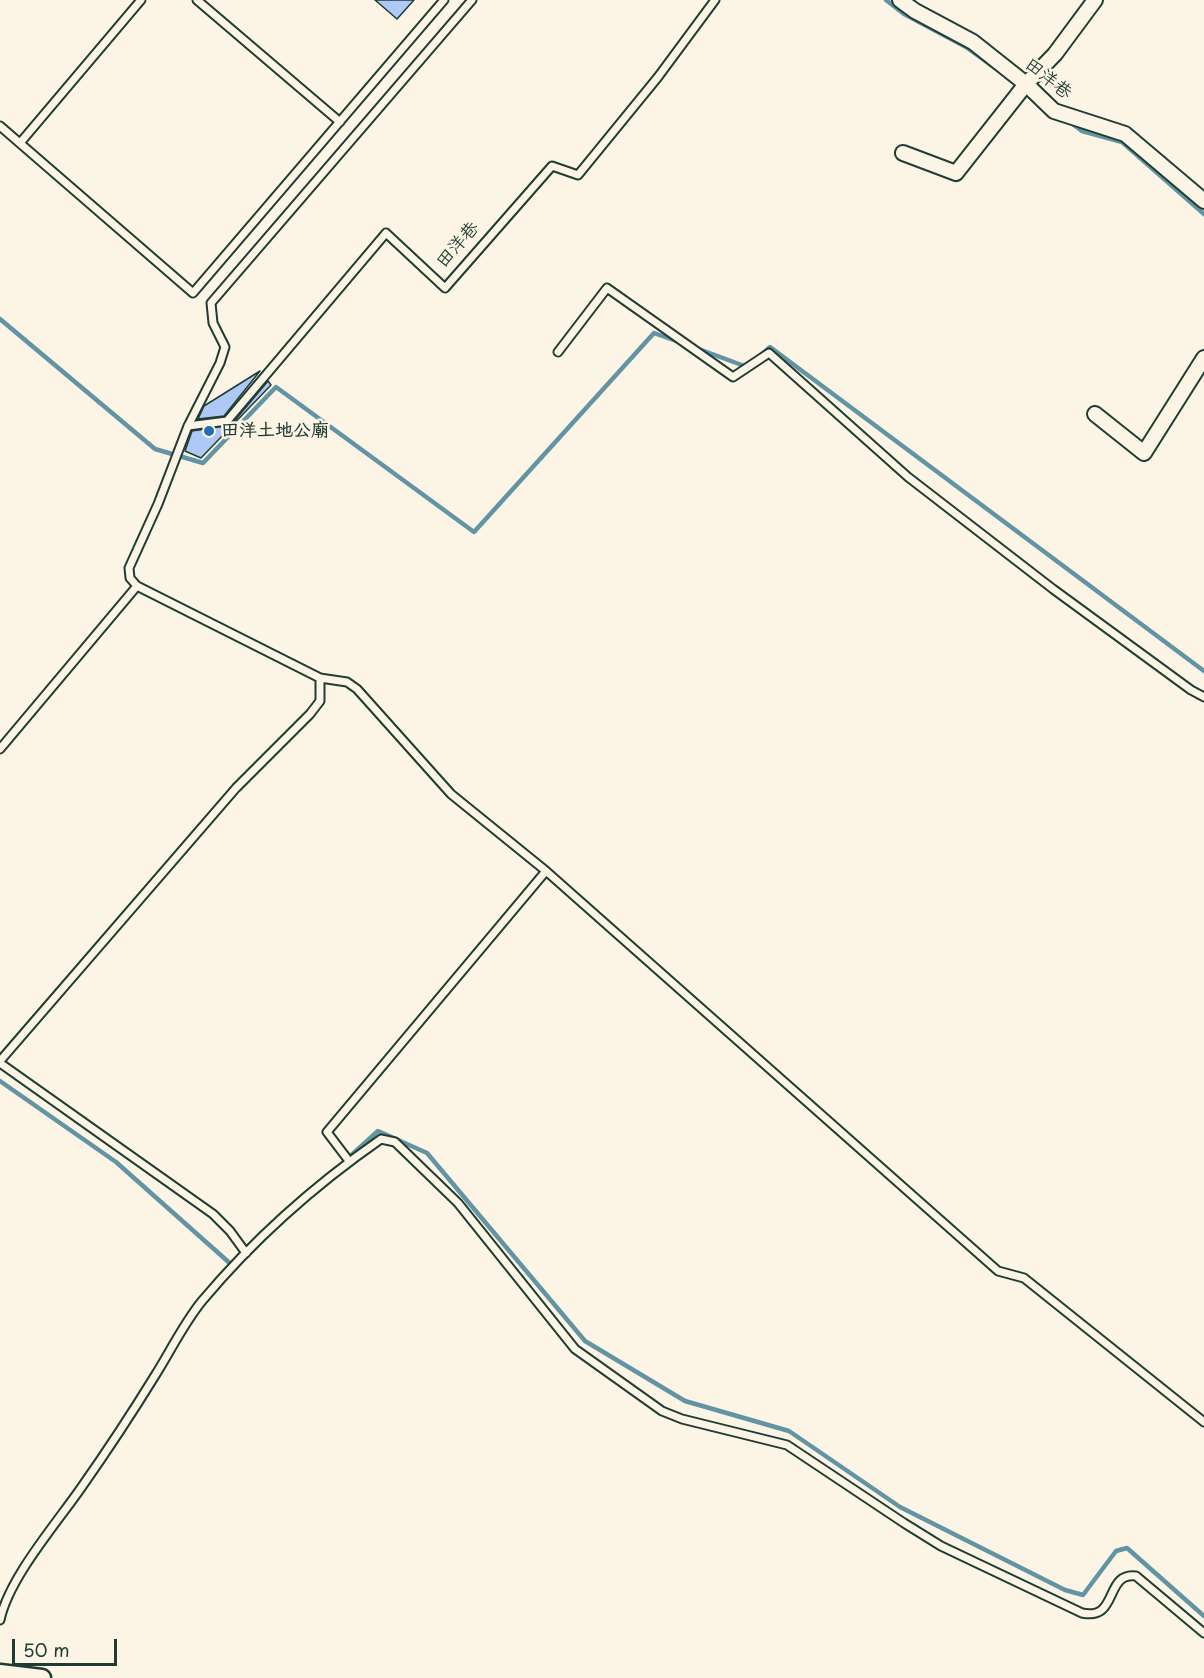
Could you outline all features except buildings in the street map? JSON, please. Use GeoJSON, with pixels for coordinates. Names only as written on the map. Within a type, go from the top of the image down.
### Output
{"type":"FeatureCollection","features":[{"type":"Feature","properties":{"kind":"street","name":"田洋巷"},"geometry":{"type":"LineString","coordinates":[[900,0],[915,11],[973,42],[1026,84],[1054,111],[1125,134],[1204,201]]}},
{"type":"Feature","properties":{"kind":"street"},"geometry":{"type":"LineString","coordinates":[[903,153],[956,173],[1026,84],[1055,54],[1095,0]]}},
{"type":"Feature","properties":{"kind":"street"},"geometry":{"type":"LineString","coordinates":[[1095,414],[1144,453],[1204,358]]}},
{"type":"Feature","properties":{"kind":"street"},"geometry":{"type":"LineString","coordinates":[[0,1673],[41,1678]]}},
{"type":"Feature","properties":{"kind":"lane"},"geometry":{"type":"LineString","coordinates":[[20,143],[141,0]]}},
{"type":"Feature","properties":{"kind":"lane"},"geometry":{"type":"LineString","coordinates":[[197,0],[340,122]]}},
{"type":"Feature","properties":{"kind":"lane"},"geometry":{"type":"LineString","coordinates":[[0,126],[193,293],[444,0]]}},
{"type":"Feature","properties":{"kind":"lane"},"geometry":{"type":"LineString","coordinates":[[472,0],[211,303],[213,323],[225,347],[220,363],[188,426],[158,504],[129,568],[130,578],[137,586],[320,678],[347,682],[357,689],[451,794],[546,871],[998,1271],[1024,1278],[1204,1422]]}},
{"type":"Feature","properties":{"kind":"lane","name":"田洋巷"},"geometry":{"type":"LineString","coordinates":[[188,426],[227,421],[386,232],[445,288],[552,166],[578,175],[658,77],[715,0]]}},
{"type":"Feature","properties":{"kind":"lane"},"geometry":{"type":"LineString","coordinates":[[558,352],[607,288],[733,377],[769,353],[908,477],[1053,589],[1191,690],[1204,697]]}},
{"type":"Feature","properties":{"kind":"lane"},"geometry":{"type":"LineString","coordinates":[[0,749],[137,586]]}},
{"type":"Feature","properties":{"kind":"lane"},"geometry":{"type":"LineString","coordinates":[[246,1253],[230,1231],[213,1214],[0,1062],[236,788],[310,714],[320,701],[320,678]]}},
{"type":"Feature","properties":{"kind":"lane"},"geometry":{"type":"LineString","coordinates":[[349,1161],[327,1132],[546,871]]}},
{"type":"Feature","properties":{"kind":"lane"},"geometry":{"type":"LineString","coordinates":[[0,1620],[9,1595],[33,1555],[82,1487],[201,1302],[289,1211],[349,1161],[381,1139],[395,1142],[458,1203],[575,1349],[662,1411],[682,1419],[787,1445],[941,1545],[1082,1613],[1094,1614],[1100,1611],[1108,1603],[1118,1581],[1126,1577],[1137,1576],[1203,1629]]}},
{"type":"Feature","properties":{"kind":"waterway"},"geometry":{"type":"LineString","coordinates":[[886,0],[904,14],[966,47],[995,68]]}},
{"type":"Feature","properties":{"kind":"waterway"},"geometry":{"type":"LineString","coordinates":[[1070,122],[1082,131],[1122,142],[1204,214]]}},
{"type":"Feature","properties":{"kind":"waterway"},"geometry":{"type":"LineString","coordinates":[[0,319],[155,449],[203,463],[276,387],[474,532],[654,333],[682,343]]}},
{"type":"Feature","properties":{"kind":"waterway"},"geometry":{"type":"LineString","coordinates":[[760,356],[770,347],[1204,671]]}},
{"type":"Feature","properties":{"kind":"waterway"},"geometry":{"type":"LineString","coordinates":[[696,348],[747,367]]}},
{"type":"Feature","properties":{"kind":"waterway"},"geometry":{"type":"LineString","coordinates":[[0,1081],[116,1162],[233,1266]]}},
{"type":"Feature","properties":{"kind":"waterway"},"geometry":{"type":"LineString","coordinates":[[346,1160],[378,1131],[427,1153],[585,1341],[685,1401],[789,1431],[900,1507],[1065,1590],[1083,1595],[1116,1551],[1127,1548],[1204,1616]]}},
{"type":"Feature","properties":{"kind":"place","name":"田洋土地公廟"},"geometry":{"type":"Point","coordinates":[209,431]}}]}
